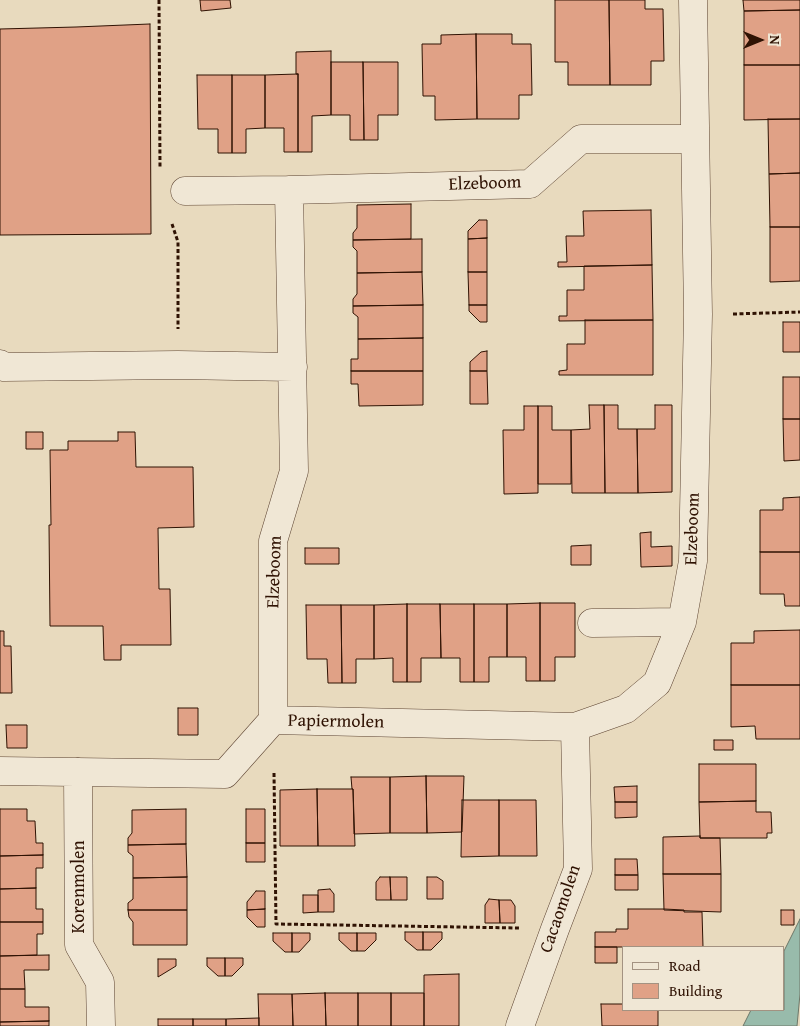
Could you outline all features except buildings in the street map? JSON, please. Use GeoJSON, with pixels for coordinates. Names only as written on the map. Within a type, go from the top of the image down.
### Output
{"type":"FeatureCollection","features":[{"type":"Feature","properties":{"kind":"street","name":"Elzeboom"},"geometry":{"type":"LineString","coordinates":[[575,727],[626,709],[657,683],[682,622],[693,561],[698,314],[693,0]]}},
{"type":"Feature","properties":{"kind":"street","name":"Elzeboom"},"geometry":{"type":"LineString","coordinates":[[185,191],[530,184],[581,139],[694,139]]}},
{"type":"Feature","properties":{"kind":"street","name":"Elzeboom"},"geometry":{"type":"LineString","coordinates":[[273,720],[273,541],[294,471],[290,190]]}},
{"type":"Feature","properties":{"kind":"street"},"geometry":{"type":"LineString","coordinates":[[2,365],[293,367]]}},
{"type":"Feature","properties":{"kind":"street"},"geometry":{"type":"LineString","coordinates":[[592,623],[682,622]]}},
{"type":"Feature","properties":{"kind":"street","name":"Papiermolen"},"geometry":{"type":"LineString","coordinates":[[0,771],[225,774],[273,720],[575,727]]}},
{"type":"Feature","properties":{"kind":"street","name":"Cacaomolen"},"geometry":{"type":"LineString","coordinates":[[520,1026],[554,928],[578,868],[575,727]]}},
{"type":"Feature","properties":{"kind":"street","name":"Korenmolen"},"geometry":{"type":"LineString","coordinates":[[78,772],[79,945],[100,982],[101,1026]]}},
{"type":"Feature","properties":{"kind":"path"},"geometry":{"type":"LineString","coordinates":[[698,314],[800,312]]}},
{"type":"Feature","properties":{"kind":"path"},"geometry":{"type":"LineString","coordinates":[[273,720],[276,924],[554,928]]}},
{"type":"Feature","properties":{"kind":"shaded area"},"geometry":{"type":"Polygon","coordinates":[[[800,919],[800,994],[797,1026],[743,1026],[750,1011],[785,1011],[785,949],[800,919]]]}}]}
